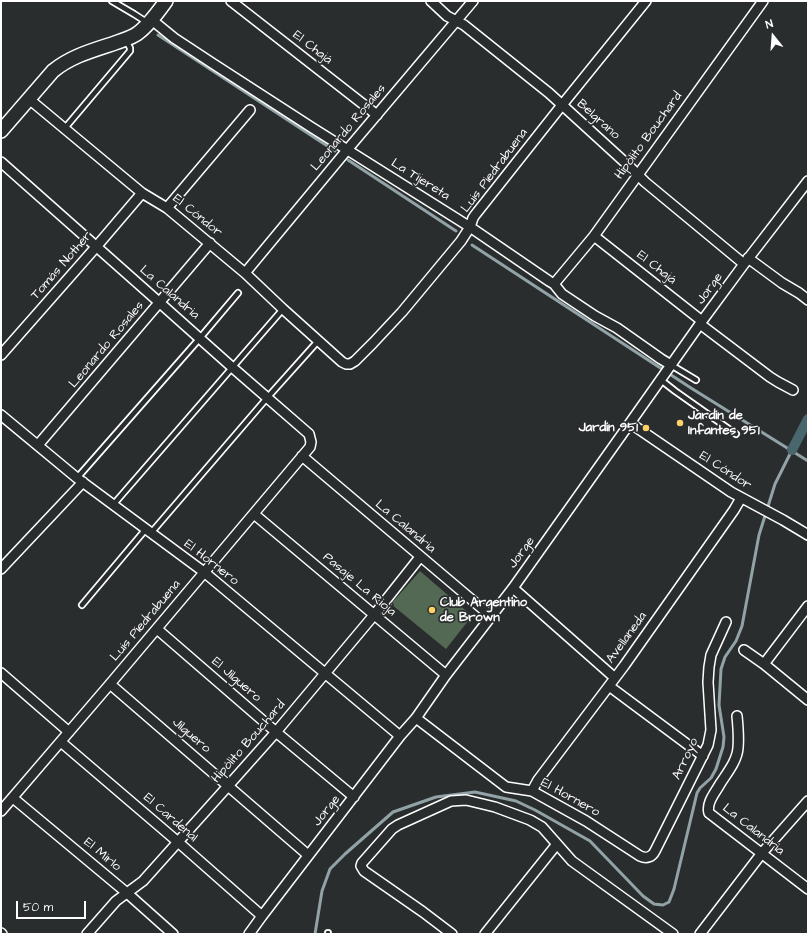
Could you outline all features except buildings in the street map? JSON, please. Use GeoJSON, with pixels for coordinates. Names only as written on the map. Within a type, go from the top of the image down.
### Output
{"type":"FeatureCollection","features":[{"type":"Feature","properties":{"kind":"street"},"geometry":{"type":"LineString","coordinates":[[1,131],[53,70],[65,61],[137,34],[166,1]]}},
{"type":"Feature","properties":{"kind":"street","name":"El Chajá"},"geometry":{"type":"LineString","coordinates":[[231,1],[376,115]]}},
{"type":"Feature","properties":{"kind":"street","name":"Belgrano"},"geometry":{"type":"LineString","coordinates":[[431,1],[447,16],[464,25],[549,93],[645,182],[746,261],[808,300]]}},
{"type":"Feature","properties":{"kind":"street","name":"Leonardo Rosales"},"geometry":{"type":"LineString","coordinates":[[246,273],[472,1]]}},
{"type":"Feature","properties":{"kind":"street","name":"Luis Piedrabuena"},"geometry":{"type":"LineString","coordinates":[[342,362],[350,364],[355,361],[373,344],[402,312],[461,241],[470,227],[475,215],[646,1]]}},
{"type":"Feature","properties":{"kind":"street","name":"Hipólito Bouchard"},"geometry":{"type":"LineString","coordinates":[[554,284],[594,236],[763,1]]}},
{"type":"Feature","properties":{"kind":"street","name":"La Tijereta"},"geometry":{"type":"LineString","coordinates":[[150,21],[279,107],[470,227],[554,284],[562,294],[595,316],[617,328],[661,359],[666,372]]}},
{"type":"Feature","properties":{"kind":"street","name":"El Cóndor"},"geometry":{"type":"LineString","coordinates":[[29,99],[142,193],[167,208],[246,273],[283,309],[342,362]]}},
{"type":"Feature","properties":{"kind":"street"},"geometry":{"type":"LineString","coordinates":[[167,208],[250,110]]}},
{"type":"Feature","properties":{"kind":"street","name":"La Calandria"},"geometry":{"type":"LineString","coordinates":[[1,162],[160,302],[232,368],[309,434],[311,442],[310,447]]}},
{"type":"Feature","properties":{"kind":"street","name":"Jorge"},"geometry":{"type":"LineString","coordinates":[[251,933],[308,855],[400,736],[416,718],[490,616],[513,588],[701,322],[808,181]]}},
{"type":"Feature","properties":{"kind":"street","name":"Tomás Nother"},"geometry":{"type":"LineString","coordinates":[[1,355],[142,193]]}},
{"type":"Feature","properties":{"kind":"street","name":"El Chajá"},"geometry":{"type":"LineString","coordinates":[[594,236],[770,377],[793,390]]}},
{"type":"Feature","properties":{"kind":"street","name":"Leonardo Rosales"},"geometry":{"type":"LineString","coordinates":[[38,445],[210,243]]}},
{"type":"Feature","properties":{"kind":"street","name":"El Hornero"},"geometry":{"type":"LineString","coordinates":[[1,415],[80,480],[204,572],[324,674],[400,736]]}},
{"type":"Feature","properties":{"kind":"street","name":"El Cóndor"},"geometry":{"type":"LineString","coordinates":[[630,423],[741,498],[808,535]]}},
{"type":"Feature","properties":{"kind":"street","name":"Luis Piedrabuena"},"geometry":{"type":"LineString","coordinates":[[1,811],[310,447]]}},
{"type":"Feature","properties":{"kind":"street","name":"La Calandria"},"geometry":{"type":"LineString","coordinates":[[302,456],[490,616]]}},
{"type":"Feature","properties":{"kind":"street"},"geometry":{"type":"LineString","coordinates":[[1,568],[80,480]]}},
{"type":"Feature","properties":{"kind":"street","name":"Avellaneda"},"geometry":{"type":"LineString","coordinates":[[532,791],[538,780],[615,678],[741,498]]}},
{"type":"Feature","properties":{"kind":"street","name":"Pasaje La Rioja"},"geometry":{"type":"LineString","coordinates":[[254,514],[446,675]]}},
{"type":"Feature","properties":{"kind":"street","name":"Hipólito Bouchard"},"geometry":{"type":"LineString","coordinates":[[87,934],[116,901],[143,882],[276,732],[420,557]]}},
{"type":"Feature","properties":{"kind":"street"},"geometry":{"type":"LineString","coordinates":[[513,588],[615,678]]}},
{"type":"Feature","properties":{"kind":"street"},"geometry":{"type":"LineString","coordinates":[[764,664],[808,606]]}},
{"type":"Feature","properties":{"kind":"street","name":"Arroyo"},"geometry":{"type":"LineString","coordinates":[[653,854],[708,745],[711,730],[708,682],[710,661],[711,655],[726,622]]}},
{"type":"Feature","properties":{"kind":"street","name":"El Jilguero"},"geometry":{"type":"LineString","coordinates":[[157,629],[354,797]]}},
{"type":"Feature","properties":{"kind":"street"},"geometry":{"type":"LineString","coordinates":[[744,650],[764,664],[808,700]]}},
{"type":"Feature","properties":{"kind":"street"},"geometry":{"type":"LineString","coordinates":[[1,673],[69,732]]}},
{"type":"Feature","properties":{"kind":"street","name":"Jilguero"},"geometry":{"type":"LineString","coordinates":[[110,684],[308,855]]}},
{"type":"Feature","properties":{"kind":"street"},"geometry":{"type":"LineString","coordinates":[[609,686],[703,756]]}},
{"type":"Feature","properties":{"kind":"street","name":"La Calandria"},"geometry":{"type":"LineString","coordinates":[[737,716],[737,753],[730,769],[710,802],[708,809],[709,813],[808,889]]}},
{"type":"Feature","properties":{"kind":"street","name":"El Hornero"},"geometry":{"type":"LineString","coordinates":[[416,718],[506,787],[532,791],[586,821],[644,858],[653,854]]}},
{"type":"Feature","properties":{"kind":"street","name":"El Cardenal"},"geometry":{"type":"LineString","coordinates":[[61,742],[262,916]]}},
{"type":"Feature","properties":{"kind":"street","name":"El Mirlo"},"geometry":{"type":"LineString","coordinates":[[13,798],[127,893],[173,934]]}},
{"type":"Feature","properties":{"kind":"street"},"geometry":{"type":"LineString","coordinates":[[452,934],[364,871],[361,866],[392,829],[451,800],[466,800],[496,807],[530,820],[542,828],[572,861],[673,934]]}},
{"type":"Feature","properties":{"kind":"street"},"geometry":{"type":"LineString","coordinates":[[700,934],[762,853],[808,801]]}},
{"type":"Feature","properties":{"kind":"street"},"geometry":{"type":"LineString","coordinates":[[485,934],[557,844]]}},
{"type":"Feature","properties":{"kind":"lane"},"geometry":{"type":"LineString","coordinates":[[112,1],[134,14],[150,21]]}},
{"type":"Feature","properties":{"kind":"lane"},"geometry":{"type":"LineString","coordinates":[[65,128],[130,51],[126,39]]}},
{"type":"Feature","properties":{"kind":"lane"},"geometry":{"type":"LineString","coordinates":[[80,480],[238,292]]}},
{"type":"Feature","properties":{"kind":"lane"},"geometry":{"type":"LineString","coordinates":[[113,505],[283,309]]}},
{"type":"Feature","properties":{"kind":"lane"},"geometry":{"type":"LineString","coordinates":[[82,605],[318,341]]}},
{"type":"Feature","properties":{"kind":"lane"},"geometry":{"type":"LineString","coordinates":[[666,372],[696,380]]}},
{"type":"Feature","properties":{"kind":"lane"},"geometry":{"type":"LineString","coordinates":[[666,372],[675,391],[736,434]]}},
{"type":"Feature","properties":{"kind":"green space","name":"Club Argentino de Brown"},"geometry":{"type":"Polygon","coordinates":[[[420,571],[472,616],[446,649],[391,604],[420,571]]]}},
{"type":"Feature","properties":{"kind":"waterway"},"geometry":{"type":"LineString","coordinates":[[158,35],[335,151]]}},
{"type":"Feature","properties":{"kind":"waterway"},"geometry":{"type":"LineString","coordinates":[[348,160],[456,231]]}},
{"type":"Feature","properties":{"kind":"waterway"},"geometry":{"type":"LineString","coordinates":[[472,245],[691,388],[808,461]]}},
{"type":"Feature","properties":{"kind":"waterway"},"geometry":{"type":"LineString","coordinates":[[792,450],[808,419]]}},
{"type":"Feature","properties":{"kind":"waterway"},"geometry":{"type":"LineString","coordinates":[[315,934],[322,891],[330,869],[345,854],[393,812],[436,797],[475,792],[516,801],[590,841],[643,896],[654,904],[663,905],[669,902],[674,889],[697,793],[700,788],[711,778],[716,769],[723,747],[724,737],[719,705],[721,669],[725,657],[736,641],[742,626],[759,535],[775,484],[792,450]]}},
{"type":"Feature","properties":{"kind":"place","name":"Jardín de Infantes 951"},"geometry":{"type":"Point","coordinates":[680,423]}},
{"type":"Feature","properties":{"kind":"place","name":"Jardín 951"},"geometry":{"type":"Point","coordinates":[646,428]}},
{"type":"Feature","properties":{"kind":"place","name":"Club Argentino de Brown"},"geometry":{"type":"Point","coordinates":[432,610]}}]}
